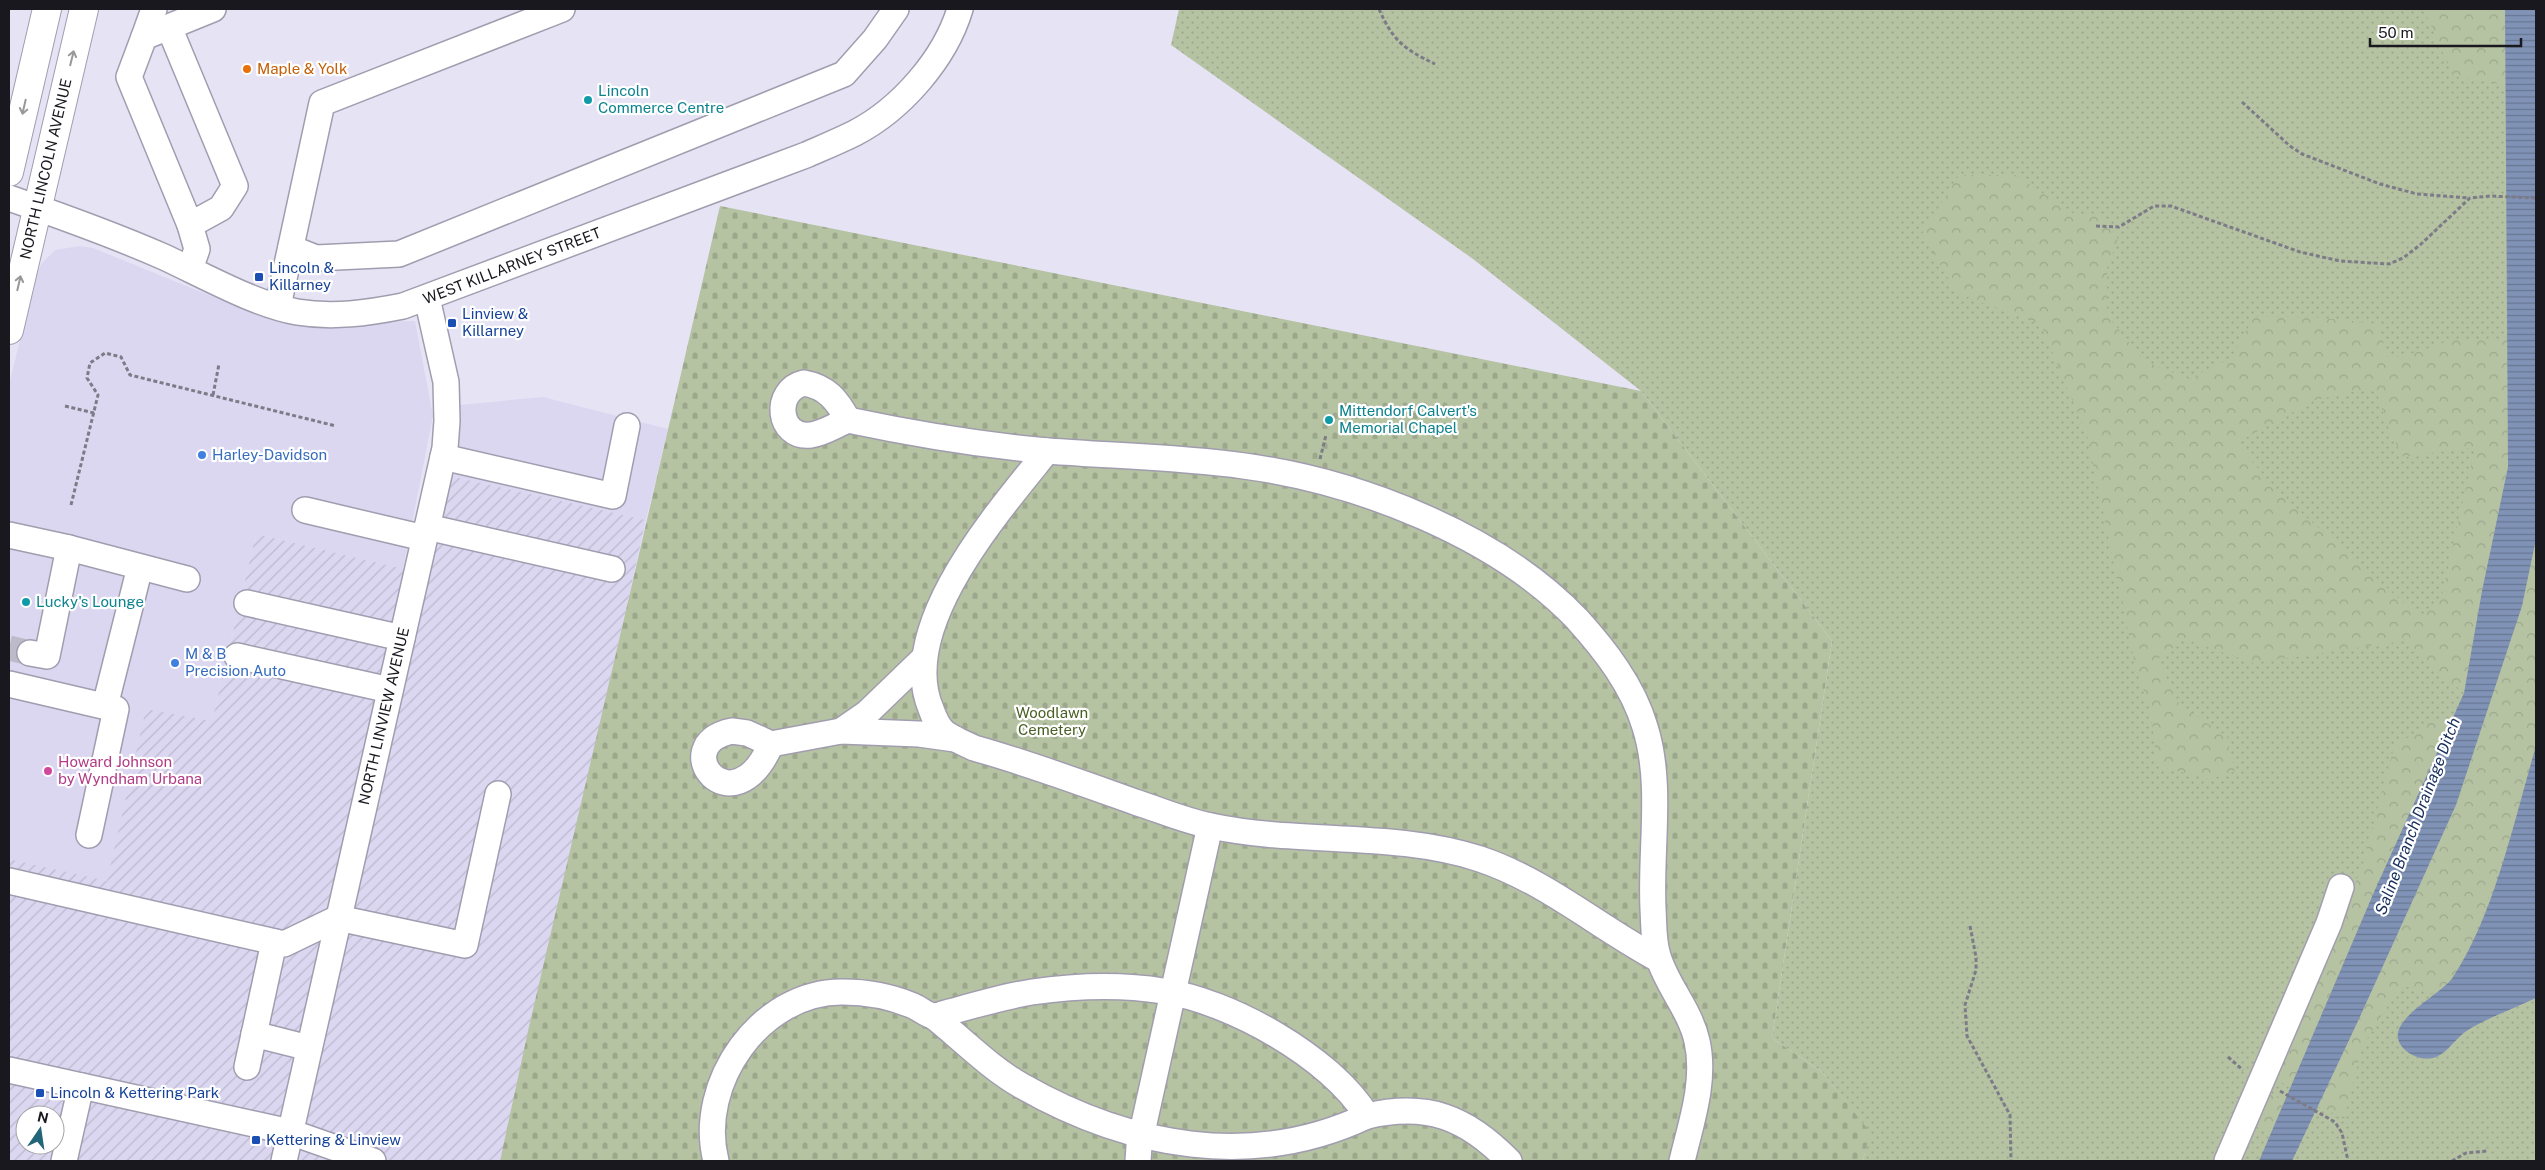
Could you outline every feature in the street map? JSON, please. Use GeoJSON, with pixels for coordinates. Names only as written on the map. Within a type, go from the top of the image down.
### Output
{"type":"FeatureCollection","features":[{"type":"Feature","properties":{"kind":"main road"},"geometry":{"type":"LineString","coordinates":[[9,172],[46,9]]}},
{"type":"Feature","properties":{"kind":"main road","name":"NORTH LINCOLN AVENUE"},"geometry":{"type":"LineString","coordinates":[[9,330],[84,9]]}},
{"type":"Feature","properties":{"kind":"street"},"geometry":{"type":"LineString","coordinates":[[190,269],[197,249],[190,225],[129,77],[144,36],[161,18],[213,9]]}},
{"type":"Feature","properties":{"kind":"street"},"geometry":{"type":"LineString","coordinates":[[278,306],[322,103],[562,9]]}},
{"type":"Feature","properties":{"kind":"street"},"geometry":{"type":"LineString","coordinates":[[291,248],[316,258],[399,254],[844,74],[875,39],[896,9]]}},
{"type":"Feature","properties":{"kind":"street","name":"WEST KILLARNEY STREET"},"geometry":{"type":"LineString","coordinates":[[9,198],[190,269],[278,306],[297,312],[370,313],[427,298],[806,155],[856,133],[893,106],[923,75],[947,40],[960,9]]}},
{"type":"Feature","properties":{"kind":"street"},"geometry":{"type":"LineString","coordinates":[[161,18],[235,186],[221,208],[190,225]]}},
{"type":"Feature","properties":{"kind":"street","name":"NORTH LINVIEW AVENUE"},"geometry":{"type":"LineString","coordinates":[[284,1161],[443,457],[447,421],[446,382],[427,298]]}},
{"type":"Feature","properties":{"kind":"street"},"geometry":{"type":"LineString","coordinates":[[848,420],[923,436],[1047,451],[1171,458],[1247,466],[1341,488],[1402,509],[1454,531],[1504,559],[1539,583],[1593,636],[1619,672],[1645,725],[1651,751],[1654,779],[1652,888],[1655,943],[1658,959],[1691,1020],[1698,1043],[1700,1069],[1697,1093],[1682,1161]]}},
{"type":"Feature","properties":{"kind":"street"},"geometry":{"type":"LineString","coordinates":[[443,457],[613,496],[627,426]]}},
{"type":"Feature","properties":{"kind":"street"},"geometry":{"type":"LineString","coordinates":[[1047,451],[978,538],[956,574],[939,612],[923,659],[923,678],[928,701],[938,724],[955,739],[974,748],[1210,826],[1318,838],[1411,844],[1474,857],[1515,873],[1564,898],[1658,959]]}},
{"type":"Feature","properties":{"kind":"street"},"geometry":{"type":"LineString","coordinates":[[304,510],[612,569]]}},
{"type":"Feature","properties":{"kind":"street"},"geometry":{"type":"LineString","coordinates":[[9,535],[69,548],[187,579]]}},
{"type":"Feature","properties":{"kind":"street"},"geometry":{"type":"LineString","coordinates":[[30,653],[47,656],[69,548]]}},
{"type":"Feature","properties":{"kind":"street"},"geometry":{"type":"LineString","coordinates":[[105,706],[140,567]]}},
{"type":"Feature","properties":{"kind":"street"},"geometry":{"type":"LineString","coordinates":[[247,603],[402,638]]}},
{"type":"Feature","properties":{"kind":"street"},"geometry":{"type":"LineString","coordinates":[[237,656],[390,690]]}},
{"type":"Feature","properties":{"kind":"street"},"geometry":{"type":"LineString","coordinates":[[840,731],[867,714],[923,659]]}},
{"type":"Feature","properties":{"kind":"street"},"geometry":{"type":"LineString","coordinates":[[9,684],[116,709],[89,836]]}},
{"type":"Feature","properties":{"kind":"street"},"geometry":{"type":"LineString","coordinates":[[771,744],[840,731],[919,734],[955,739]]}},
{"type":"Feature","properties":{"kind":"street"},"geometry":{"type":"LineString","coordinates":[[9,881],[284,944],[338,918],[465,945],[498,794]]}},
{"type":"Feature","properties":{"kind":"street"},"geometry":{"type":"LineString","coordinates":[[1138,1155],[1210,826]]}},
{"type":"Feature","properties":{"kind":"street"},"geometry":{"type":"LineString","coordinates":[[2227,1161],[2322,940],[2341,887]]}},
{"type":"Feature","properties":{"kind":"street"},"geometry":{"type":"LineString","coordinates":[[247,1067],[274,942]]}},
{"type":"Feature","properties":{"kind":"street"},"geometry":{"type":"LineString","coordinates":[[933,1016],[1014,995],[1060,988],[1114,987],[1173,993],[1238,1016],[1277,1036],[1309,1056],[1343,1084],[1367,1116]]}},
{"type":"Feature","properties":{"kind":"street"},"geometry":{"type":"LineString","coordinates":[[716,1161],[712,1129],[717,1096],[725,1074],[740,1048],[756,1028],[799,1001],[818,995],[841,992],[868,993],[893,998],[933,1016],[1022,1086],[1070,1110],[1138,1155],[1182,1144],[1255,1148],[1291,1143],[1320,1135],[1367,1116],[1394,1110],[1417,1110],[1438,1114],[1466,1127],[1496,1148],[1509,1161]]}},
{"type":"Feature","properties":{"kind":"street"},"geometry":{"type":"LineString","coordinates":[[254,1034],[309,1048]]}},
{"type":"Feature","properties":{"kind":"street"},"geometry":{"type":"LineString","coordinates":[[9,1070],[290,1132],[373,1161]]}},
{"type":"Feature","properties":{"kind":"street"},"geometry":{"type":"LineString","coordinates":[[64,1161],[81,1086]]}},
{"type":"Feature","properties":{"kind":"path"},"geometry":{"type":"LineString","coordinates":[[1379,9],[1388,30],[1401,46],[1435,64]]}},
{"type":"Feature","properties":{"kind":"path"},"geometry":{"type":"LineString","coordinates":[[2242,102],[2290,146],[2302,154],[2380,184],[2417,194],[2470,198],[2490,196],[2536,198]]}},
{"type":"Feature","properties":{"kind":"path"},"geometry":{"type":"LineString","coordinates":[[2096,226],[2119,227],[2154,206],[2171,206],[2300,252],[2340,261],[2389,264],[2403,258],[2470,198]]}},
{"type":"Feature","properties":{"kind":"path"},"geometry":{"type":"LineString","coordinates":[[71,505],[98,395],[87,378],[90,363],[105,352],[121,357],[130,375],[336,426]]}},
{"type":"Feature","properties":{"kind":"path"},"geometry":{"type":"LineString","coordinates":[[213,395],[219,364]]}},
{"type":"Feature","properties":{"kind":"path"},"geometry":{"type":"LineString","coordinates":[[65,406],[94,413]]}},
{"type":"Feature","properties":{"kind":"path"},"geometry":{"type":"LineString","coordinates":[[1970,926],[1976,964],[1972,988],[1965,1005],[1967,1036],[2010,1115],[2011,1161]]}},
{"type":"Feature","properties":{"kind":"path"},"geometry":{"type":"LineString","coordinates":[[2228,1057],[2249,1075]]}},
{"type":"Feature","properties":{"kind":"path"},"geometry":{"type":"LineString","coordinates":[[2278,1090],[2335,1122],[2342,1133],[2348,1161]]}},
{"type":"Feature","properties":{"kind":"path"},"geometry":{"type":"LineString","coordinates":[[2452,1161],[2466,1153],[2487,1151]]}},
{"type":"Feature","properties":{"kind":"shaded area"},"geometry":{"type":"Polygon","coordinates":[[[80,246],[93,248],[263,317],[304,323],[415,321],[433,416],[403,569],[256,534],[212,721],[112,866],[107,882],[9,859],[9,385],[36,275],[42,263],[55,250],[80,246]]]}},
{"type":"Feature","properties":{"kind":"shaded area"},"geometry":{"type":"Polygon","coordinates":[[[543,397],[668,429],[646,520],[450,476],[460,427],[460,405],[543,397]]]}},
{"type":"Feature","properties":{"kind":"shaded area"},"geometry":{"type":"Polygon","coordinates":[[[450,476],[646,520],[502,1161],[9,1161],[9,859],[107,881],[146,709],[212,721],[256,534],[429,575],[450,476]]]}},
{"type":"Feature","properties":{"kind":"green space"},"geometry":{"type":"Polygon","coordinates":[[[1179,9],[2536,9],[2536,1161],[1863,1161],[1869,1132],[1822,1072],[1772,1038],[1832,641],[1641,391],[1473,259],[1171,45],[1179,9]]]}},
{"type":"Feature","properties":{"kind":"green space"},"geometry":{"type":"Polygon","coordinates":[[[2428,9],[2536,9],[2536,90],[2453,76],[2426,14],[2428,9]]]}},
{"type":"Feature","properties":{"kind":"green space"},"geometry":{"type":"Polygon","coordinates":[[[1959,175],[2015,175],[2074,214],[2101,215],[2118,239],[2107,268],[2107,315],[2144,361],[2189,379],[2231,358],[2254,317],[2314,317],[2379,324],[2386,357],[2403,357],[2451,340],[2508,340],[2508,467],[2482,591],[2464,693],[2403,641],[2253,663],[2184,639],[2158,659],[2179,704],[2227,737],[2235,771],[2210,779],[2157,766],[2151,713],[2135,664],[2087,435],[2041,325],[1957,293],[1922,234],[1959,175]],[[2375,387],[2315,400],[2236,443],[2281,495],[2420,617],[2442,595],[2475,447],[2403,457],[2389,430],[2375,387]]]}},
{"type":"Feature","properties":{"kind":"green space","name":"Woodlawn Cemetery"},"geometry":{"type":"Polygon","coordinates":[[[720,206],[1641,391],[1832,641],[1772,1038],[1822,1072],[1870,1132],[1863,1161],[500,1161],[528,1031],[720,206]]]}},
{"type":"Feature","properties":{"kind":"green space"},"geometry":{"type":"Polygon","coordinates":[[[2536,539],[2536,746],[2512,831],[2471,946],[2452,979],[2436,995],[2401,985],[2362,1047],[2344,1119],[2318,1105],[2456,805],[2522,606],[2536,539]]]}},
{"type":"Feature","properties":{"kind":"green space"},"geometry":{"type":"Polygon","coordinates":[[[2452,720],[2319,1019],[2291,1088],[2268,1077],[2362,868],[2394,747],[2432,721],[2452,720]]]}},
{"type":"Feature","properties":{"kind":"green space"},"geometry":{"type":"Polygon","coordinates":[[[2265,1092],[2285,1101],[2271,1135],[2252,1124],[2265,1092]]]}},
{"type":"Feature","properties":{"kind":"water","name":"Saline Branch Drainage Ditch"},"geometry":{"type":"Polygon","coordinates":[[[2505,9],[2536,9],[2536,539],[2522,606],[2456,805],[2292,1161],[2259,1161],[2374,892],[2464,693],[2482,591],[2508,467],[2505,9]]]}},
{"type":"Feature","properties":{"kind":"water"},"geometry":{"type":"Polygon","coordinates":[[[2536,746],[2536,998],[2473,1027],[2436,1057],[2427,1059],[2415,1056],[2404,1049],[2398,1039],[2399,1029],[2414,1010],[2453,977],[2467,952],[2492,896],[2536,746]]]}},
{"type":"Feature","properties":{"kind":"tunnel"},"geometry":{"type":"LineString","coordinates":[[9,648],[30,653]]}},
{"type":"Feature","properties":{"kind":"place","name":"Maple & Yolk"},"geometry":{"type":"Point","coordinates":[247,69]}},
{"type":"Feature","properties":{"kind":"place","name":"Lincoln Commerce Centre"},"geometry":{"type":"Point","coordinates":[588,100]}},
{"type":"Feature","properties":{"kind":"place","name":"Lincoln & Killarney"},"geometry":{"type":"Point","coordinates":[259,277]}},
{"type":"Feature","properties":{"kind":"place","name":"Linview & Killarney"},"geometry":{"type":"Point","coordinates":[452,323]}},
{"type":"Feature","properties":{"kind":"place","name":"Mittendorf Calvert's Memorial Chapel"},"geometry":{"type":"Point","coordinates":[1329,420]}},
{"type":"Feature","properties":{"kind":"place","name":"Harley-Davidson"},"geometry":{"type":"Point","coordinates":[202,455]}},
{"type":"Feature","properties":{"kind":"place","name":"Lucky's Lounge"},"geometry":{"type":"Point","coordinates":[26,602]}},
{"type":"Feature","properties":{"kind":"place","name":"M & B Precision Auto"},"geometry":{"type":"Point","coordinates":[175,663]}},
{"type":"Feature","properties":{"kind":"place","name":"Howard Johnson by Wyndham Urbana"},"geometry":{"type":"Point","coordinates":[48,771]}},
{"type":"Feature","properties":{"kind":"place","name":"Lincoln & Kettering Park"},"geometry":{"type":"Point","coordinates":[40,1093]}},
{"type":"Feature","properties":{"kind":"place","name":"Kettering & Linview"},"geometry":{"type":"Point","coordinates":[256,1140]}}]}
